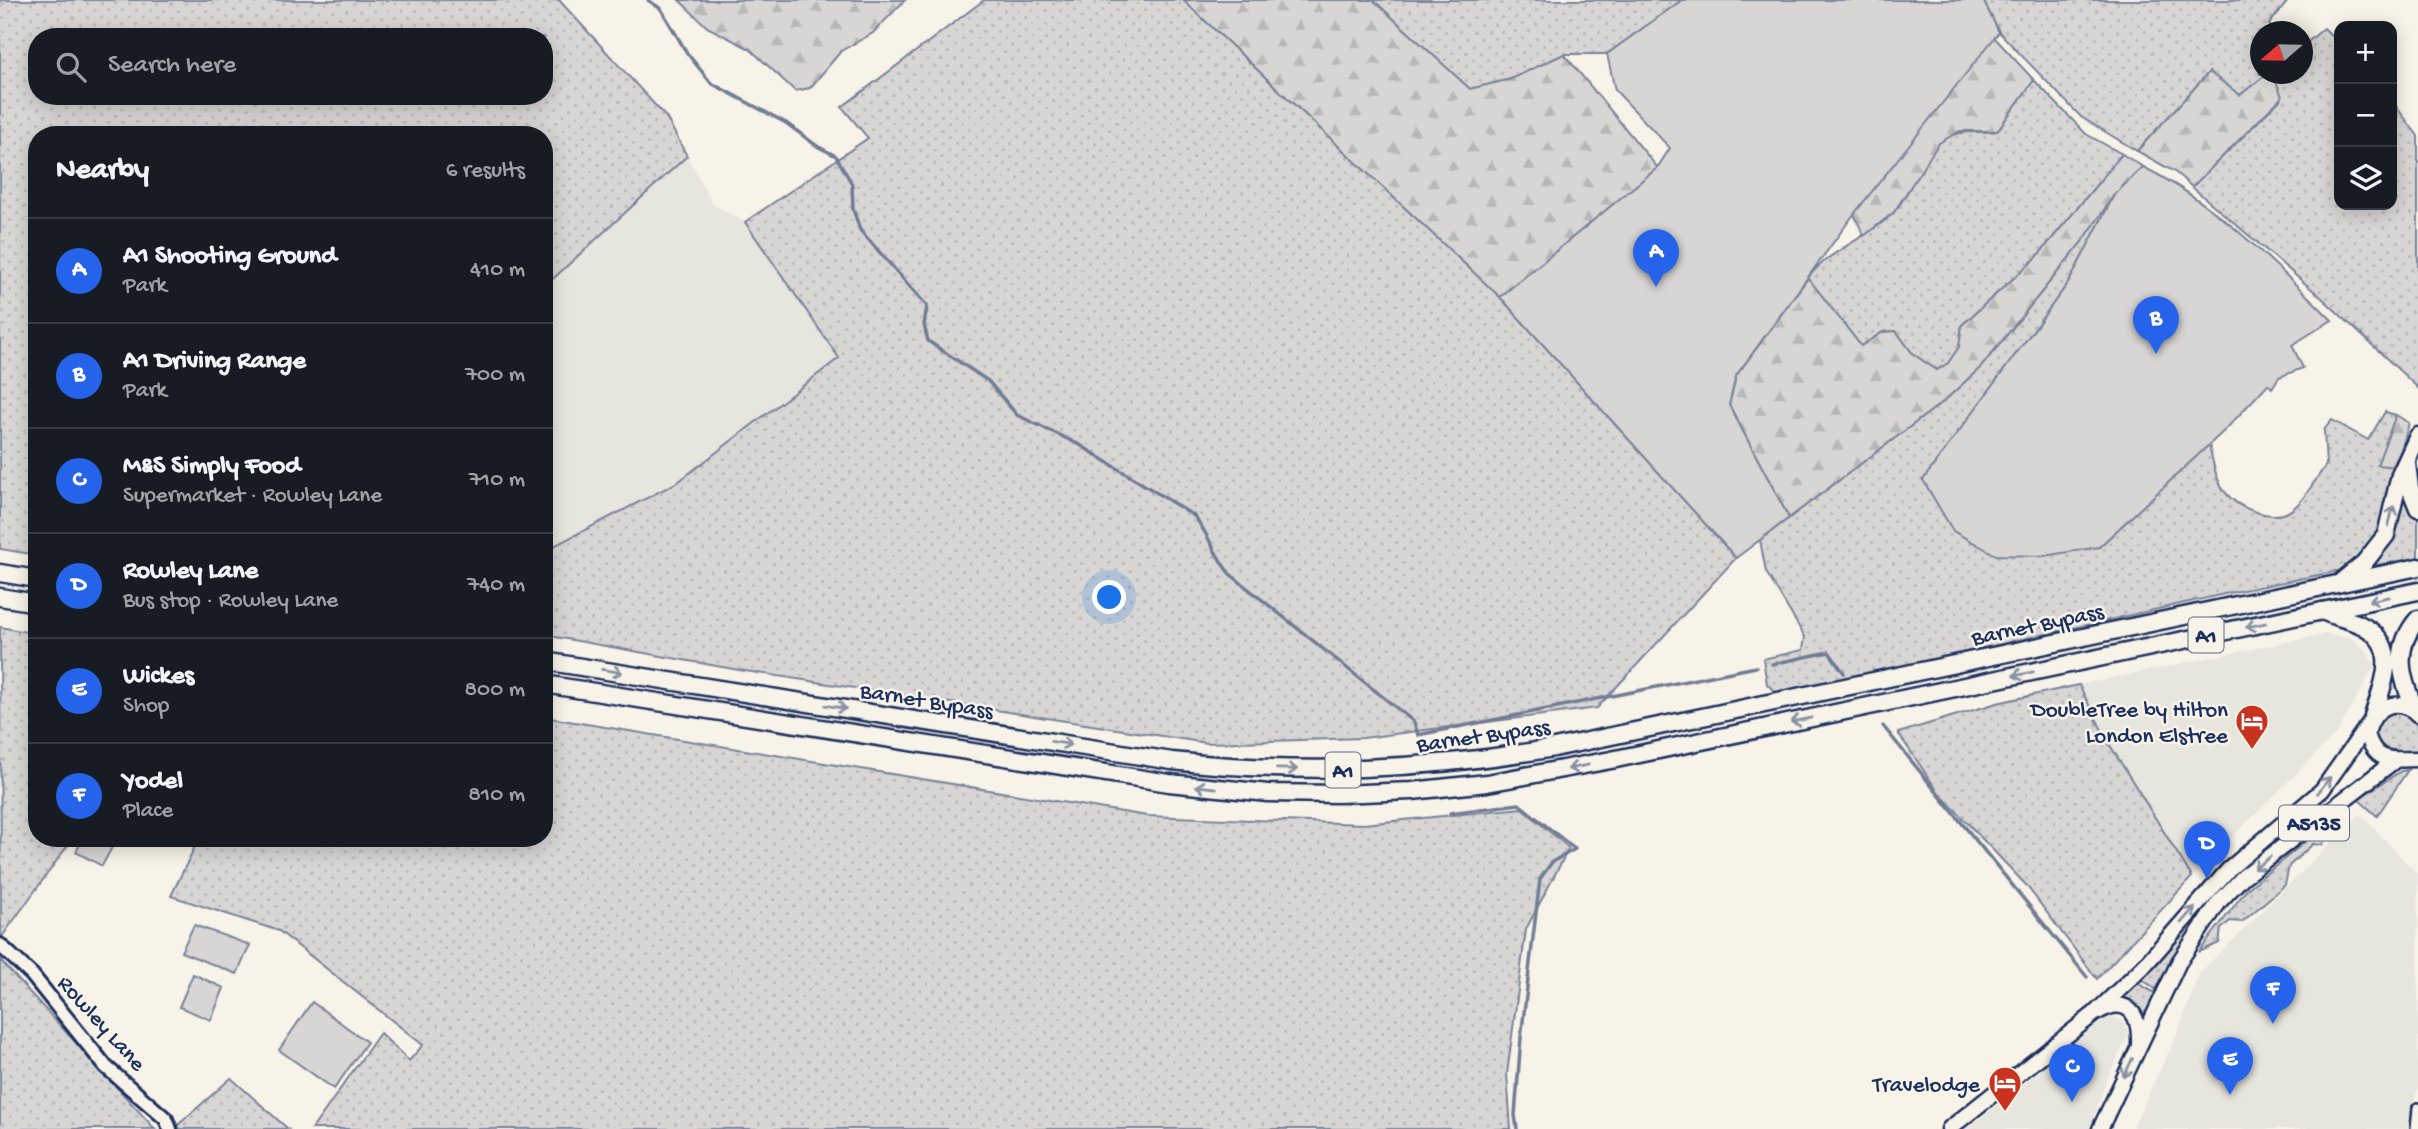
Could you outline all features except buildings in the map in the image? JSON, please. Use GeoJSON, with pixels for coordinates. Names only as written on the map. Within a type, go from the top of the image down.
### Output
{"type":"FeatureCollection","features":[{"type":"Feature","properties":{"kind":"highway"},"geometry":{"type":"LineString","coordinates":[[2339,583],[2364,563],[2386,535],[2400,475],[2418,436]]}},
{"type":"Feature","properties":{"kind":"highway"},"geometry":{"type":"LineString","coordinates":[[2407,464],[2410,488],[2418,508]]}},
{"type":"Feature","properties":{"kind":"highway","name":"Barnet Bypass"},"geometry":{"type":"LineString","coordinates":[[553,662],[1172,761],[1268,769],[1410,768],[1554,748],[2418,567]]}},
{"type":"Feature","properties":{"kind":"highway"},"geometry":{"type":"LineString","coordinates":[[0,573],[28,578]]}},
{"type":"Feature","properties":{"kind":"highway","name":"Barnet Bypass"},"geometry":{"type":"LineString","coordinates":[[553,685],[1169,783],[1268,793],[1375,793],[1488,783],[1558,771],[2418,591]]}},
{"type":"Feature","properties":{"kind":"highway"},"geometry":{"type":"LineString","coordinates":[[0,597],[28,602]]}},
{"type":"Feature","properties":{"kind":"highway"},"geometry":{"type":"LineString","coordinates":[[2322,611],[2360,625],[2374,634],[2382,646],[2387,662],[2387,676],[2372,719]]}},
{"type":"Feature","properties":{"kind":"highway"},"geometry":{"type":"LineString","coordinates":[[2417,714],[2404,685],[2400,660],[2407,635],[2418,618]]}},
{"type":"Feature","properties":{"kind":"main road"},"geometry":{"type":"LineString","coordinates":[[2417,714],[2395,704],[2380,709],[2372,719],[2367,734],[2370,744],[2378,754],[2393,762],[2418,759]]}},
{"type":"Feature","properties":{"kind":"main road","name":"A5135"},"geometry":{"type":"LineString","coordinates":[[1949,1129],[2094,1014],[2143,967],[2228,870],[2322,790],[2372,719]]}},
{"type":"Feature","properties":{"kind":"main road","name":"A5135"},"geometry":{"type":"LineString","coordinates":[[2101,1129],[2190,942],[2219,902],[2243,877],[2393,762]]}},
{"type":"Feature","properties":{"kind":"main road","name":"A5135"},"geometry":{"type":"LineString","coordinates":[[2094,1014],[2108,1006],[2126,1007],[2138,1023],[2139,1045]]}},
{"type":"Feature","properties":{"kind":"street","name":"Rowley Lane"},"geometry":{"type":"LineString","coordinates":[[0,945],[32,975],[106,1068],[166,1119],[170,1129]]}},
{"type":"Feature","properties":{"kind":"street"},"geometry":{"type":"LineString","coordinates":[[2416,1129],[2418,1108]]}},
{"type":"Feature","properties":{"kind":"shaded area"},"geometry":{"type":"Polygon","coordinates":[[[687,156],[713,205],[745,222],[840,358],[678,482],[553,546],[553,279],[687,156]]]}},
{"type":"Feature","properties":{"kind":"shaded area"},"geometry":{"type":"Polygon","coordinates":[[[2325,634],[2351,638],[2365,650],[2375,665],[2337,733],[2192,877],[2108,742],[2079,685],[2325,634]]]}},
{"type":"Feature","properties":{"kind":"shaded area"},"geometry":{"type":"Polygon","coordinates":[[[2360,814],[2418,875],[2418,1087],[2407,1129],[2132,1129],[2176,1037],[2199,974],[2360,814]]]}},
{"type":"Feature","properties":{"kind":"shaded area"},"geometry":{"type":"Polygon","coordinates":[[[2107,1017],[2118,1018],[2124,1022],[2129,1034],[2105,1083],[2090,1129],[1967,1129],[2107,1017]]]}},
{"type":"Feature","properties":{"kind":"green space"},"geometry":{"type":"Polygon","coordinates":[[[0,0],[559,0],[666,117],[687,156],[553,279],[553,126],[28,126],[28,554],[0,549],[0,0]]]}},
{"type":"Feature","properties":{"kind":"green space"},"geometry":{"type":"Polygon","coordinates":[[[679,0],[905,0],[873,33],[841,51],[810,88],[795,91],[750,49],[707,27],[679,0]]]}},
{"type":"Feature","properties":{"kind":"green space"},"geometry":{"type":"Polygon","coordinates":[[[984,0],[1183,0],[1500,297],[1736,558],[1597,708],[1363,738],[1207,743],[739,670],[553,637],[553,546],[678,482],[839,358],[745,222],[868,138],[842,107],[984,0]]]}},
{"type":"Feature","properties":{"kind":"green space"},"geometry":{"type":"Polygon","coordinates":[[[1183,0],[1373,0],[1470,89],[1511,79],[1564,54],[1658,168],[1500,297],[1183,0]]]}},
{"type":"Feature","properties":{"kind":"green space"},"geometry":{"type":"Polygon","coordinates":[[[1373,0],[1682,0],[1607,54],[1564,54],[1511,79],[1470,89],[1373,0]]]}},
{"type":"Feature","properties":{"kind":"green space"},"geometry":{"type":"Polygon","coordinates":[[[1682,0],[1983,0],[1999,32],[1854,214],[1736,376],[1729,405],[1789,518],[1736,558],[1500,297],[1657,168],[1670,148],[1615,90],[1607,54],[1682,0]]]}},
{"type":"Feature","properties":{"kind":"green space"},"geometry":{"type":"Polygon","coordinates":[[[1983,0],[2289,0],[2272,21],[2250,21],[2250,84],[2254,84],[2240,95],[2209,72],[2137,151],[2081,117],[1999,32],[1983,0]]]}},
{"type":"Feature","properties":{"kind":"green space"},"geometry":{"type":"Polygon","coordinates":[[[2324,28],[2334,38],[2334,210],[2397,210],[2397,108],[2418,136],[2418,388],[2321,297],[2192,187],[2282,98],[2277,84],[2313,84],[2313,37],[2324,28]]]}},
{"type":"Feature","properties":{"kind":"green space"},"geometry":{"type":"Polygon","coordinates":[[[1994,37],[2034,80],[1997,131],[1960,131],[1939,143],[1894,212],[1864,236],[1854,214],[1994,37]]]}},
{"type":"Feature","properties":{"kind":"green space"},"geometry":{"type":"Polygon","coordinates":[[[2209,72],[2240,95],[2254,84],[2277,84],[2282,97],[2192,187],[2175,172],[2137,151],[2209,72]]]}},
{"type":"Feature","properties":{"kind":"green space"},"geometry":{"type":"Polygon","coordinates":[[[2034,80],[2086,134],[2122,154],[2037,257],[1962,325],[1959,347],[1948,364],[1937,370],[1913,354],[1896,331],[1883,332],[1861,346],[1808,278],[1826,260],[1893,213],[1928,156],[1941,141],[1954,134],[1997,131],[2034,80]]]}},
{"type":"Feature","properties":{"kind":"green space"},"geometry":{"type":"Polygon","coordinates":[[[2122,154],[2143,167],[2114,195],[2085,238],[1981,367],[1944,401],[1789,518],[1729,405],[1736,376],[1808,278],[1861,346],[1883,332],[1896,331],[1913,354],[1937,370],[1948,363],[1959,347],[1962,325],[2037,257],[2122,154]]]}},
{"type":"Feature","properties":{"kind":"green space"},"geometry":{"type":"Polygon","coordinates":[[[2143,167],[2169,181],[2219,216],[2266,256],[2332,320],[2292,345],[2303,368],[2279,377],[2272,388],[2268,384],[2226,429],[2099,547],[2044,556],[1996,555],[1953,531],[1923,480],[2069,282],[2114,195],[2143,167]]]}},
{"type":"Feature","properties":{"kind":"green space"},"geometry":{"type":"Polygon","coordinates":[[[2114,195],[2069,282],[1923,480],[2099,547],[2209,444],[2217,477],[2234,501],[2256,512],[2284,514],[2304,497],[2326,465],[2324,430],[2332,420],[2368,440],[2385,412],[2396,415],[2378,464],[2396,467],[2385,517],[2370,552],[2343,570],[1778,694],[1767,684],[1763,659],[1803,650],[1805,637],[1766,572],[1760,540],[1944,401],[1981,367],[2085,238],[2114,195]]]}},
{"type":"Feature","properties":{"kind":"green space"},"geometry":{"type":"Polygon","coordinates":[[[2396,415],[2409,423],[2396,467],[2377,465],[2396,415]]]}},
{"type":"Feature","properties":{"kind":"green space"},"geometry":{"type":"Polygon","coordinates":[[[2400,487],[2418,515],[2418,559],[2368,566],[2400,487]]]}},
{"type":"Feature","properties":{"kind":"green space"},"geometry":{"type":"Polygon","coordinates":[[[0,627],[28,632],[28,847],[67,847],[1,938],[0,627]]]}},
{"type":"Feature","properties":{"kind":"green space"},"geometry":{"type":"Polygon","coordinates":[[[2079,685],[2108,742],[2192,877],[2097,979],[2026,885],[1939,793],[1898,733],[1997,703],[2079,685]]]}},
{"type":"Feature","properties":{"kind":"green space"},"geometry":{"type":"Polygon","coordinates":[[[2392,712],[2405,713],[2418,725],[2418,752],[2387,748],[2377,740],[2377,724],[2392,712]]]}},
{"type":"Feature","properties":{"kind":"green space"},"geometry":{"type":"Polygon","coordinates":[[[553,718],[1147,816],[1364,824],[1522,808],[1569,848],[1526,929],[1507,1074],[1511,1129],[312,1129],[380,1033],[409,1061],[423,1045],[279,931],[171,896],[195,847],[553,847],[553,718]]]}},
{"type":"Feature","properties":{"kind":"green space"},"geometry":{"type":"Polygon","coordinates":[[[2408,770],[2377,816],[2358,799],[2401,771],[2408,770]]]}},
{"type":"Feature","properties":{"kind":"green space"},"geometry":{"type":"Polygon","coordinates":[[[2337,816],[2341,820],[2322,845],[2313,844],[2289,866],[2285,885],[2242,922],[2230,921],[2221,929],[2219,943],[2199,952],[2247,889],[2337,816]]]}},
{"type":"Feature","properties":{"kind":"green space"},"geometry":{"type":"Polygon","coordinates":[[[78,847],[112,847],[102,866],[76,852],[78,847]]]}},
{"type":"Feature","properties":{"kind":"green space"},"geometry":{"type":"Polygon","coordinates":[[[2234,871],[2238,876],[2160,992],[2139,977],[2234,871]]]}},
{"type":"Feature","properties":{"kind":"green space"},"geometry":{"type":"Polygon","coordinates":[[[194,925],[250,945],[237,974],[181,952],[194,925]]]}},
{"type":"Feature","properties":{"kind":"green space"},"geometry":{"type":"Polygon","coordinates":[[[0,960],[155,1129],[0,1129],[0,960]]]}},
{"type":"Feature","properties":{"kind":"green space"},"geometry":{"type":"Polygon","coordinates":[[[193,974],[224,988],[211,1020],[179,1007],[193,974]]]}},
{"type":"Feature","properties":{"kind":"green space"},"geometry":{"type":"Polygon","coordinates":[[[2137,983],[2159,995],[2146,1022],[2133,1005],[2122,999],[2137,983]]]}},
{"type":"Feature","properties":{"kind":"green space"},"geometry":{"type":"Polygon","coordinates":[[[312,1002],[367,1042],[334,1089],[279,1050],[312,1002]]]}},
{"type":"Feature","properties":{"kind":"green space"},"geometry":{"type":"Polygon","coordinates":[[[231,1078],[288,1129],[178,1129],[178,1125],[231,1078]]]}},
{"type":"Feature","properties":{"kind":"waterway"},"geometry":{"type":"LineString","coordinates":[[648,0],[661,9],[687,53],[711,83],[786,123],[817,146],[836,156],[852,184],[853,209],[860,230],[927,306],[924,325],[928,341],[988,381],[1017,415],[1080,445],[1194,516],[1230,574],[1414,722],[1418,735],[1756,667]]}},
{"type":"Feature","properties":{"kind":"waterway"},"geometry":{"type":"LineString","coordinates":[[1772,664],[1829,652],[1844,673]]}},
{"type":"Feature","properties":{"kind":"waterway"},"geometry":{"type":"LineString","coordinates":[[1883,726],[2087,977]]}},
{"type":"Feature","properties":{"kind":"waterway"},"geometry":{"type":"LineString","coordinates":[[1450,813],[1519,804],[1575,849],[1552,862],[1540,879],[1521,1038],[1515,1115],[1517,1129]]}},
{"type":"Feature","properties":{"kind":"place","name":"A1 Shooting Ground"},"geometry":{"type":"Point","coordinates":[1656,287]}},
{"type":"Feature","properties":{"kind":"place","name":"A1 Driving Range"},"geometry":{"type":"Point","coordinates":[2156,354]}},
{"type":"Feature","properties":{"kind":"place","name":"DoubleTree by Hilton London Elstree"},"geometry":{"type":"Point","coordinates":[2252,751]}},
{"type":"Feature","properties":{"kind":"place","name":"Rowley Lane"},"geometry":{"type":"Point","coordinates":[2207,879]}},
{"type":"Feature","properties":{"kind":"place","name":"Yodel"},"geometry":{"type":"Point","coordinates":[2273,1024]}},
{"type":"Feature","properties":{"kind":"place","name":"Wickes"},"geometry":{"type":"Point","coordinates":[2230,1095]}},
{"type":"Feature","properties":{"kind":"place","name":"M&S Simply Food"},"geometry":{"type":"Point","coordinates":[2072,1102]}},
{"type":"Feature","properties":{"kind":"place","name":"Travelodge"},"geometry":{"type":"Point","coordinates":[2005,1113]}}]}
